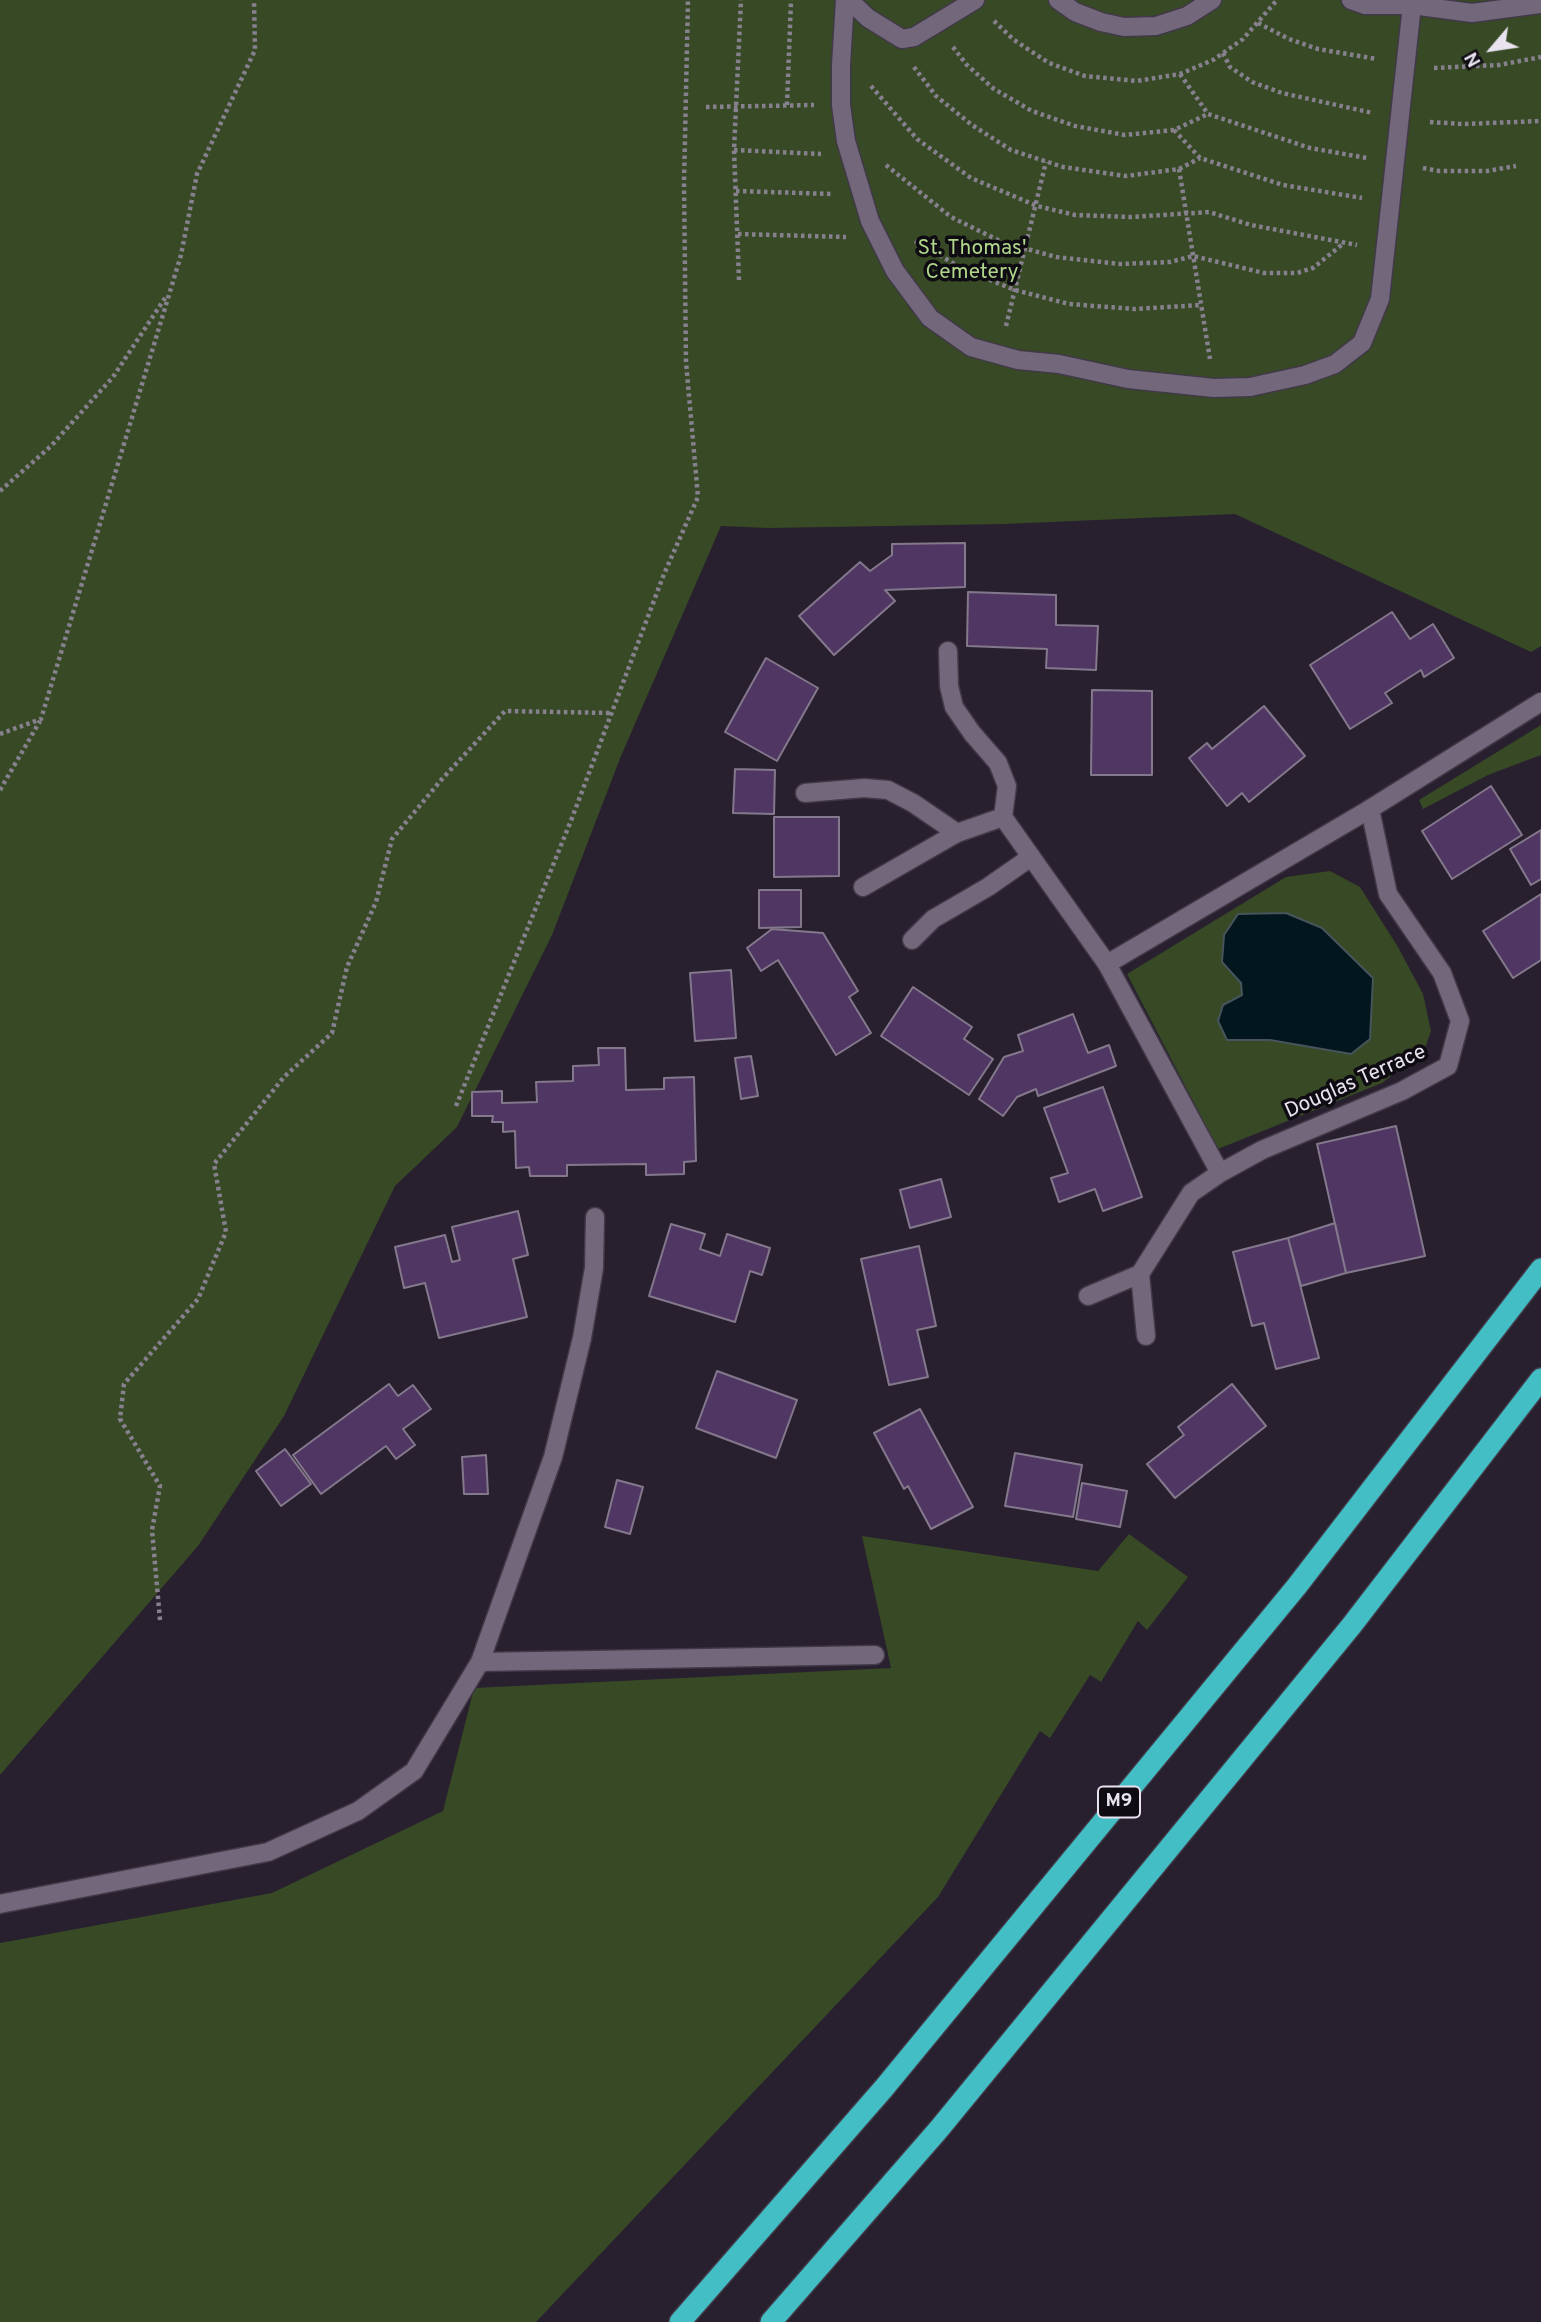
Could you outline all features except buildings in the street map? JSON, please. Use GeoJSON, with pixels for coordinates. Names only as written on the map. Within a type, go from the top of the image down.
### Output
{"type":"FeatureCollection","features":[{"type":"Feature","properties":{"kind":"highway","name":"M9"},"geometry":{"type":"LineString","coordinates":[[680,2322],[884,2088],[1297,1586],[1541,1269]]}},
{"type":"Feature","properties":{"kind":"highway"},"geometry":{"type":"LineString","coordinates":[[771,2322],[939,2129],[1335,1646],[1541,1379]]}},
{"type":"Feature","properties":{"kind":"street"},"geometry":{"type":"LineString","coordinates":[[847,0],[868,18],[902,39],[914,37],[975,0]]}},
{"type":"Feature","properties":{"kind":"street"},"geometry":{"type":"LineString","coordinates":[[847,0],[842,48],[842,105],[846,141],[870,221],[878,238],[895,271],[930,318],[971,346],[1018,360],[1059,364],[1128,379],[1214,388],[1250,387],[1305,375],[1335,364],[1362,343],[1380,299],[1413,3]]}},
{"type":"Feature","properties":{"kind":"street"},"geometry":{"type":"LineString","coordinates":[[1058,0],[1075,12],[1124,27],[1156,26],[1187,16],[1212,0]]}},
{"type":"Feature","properties":{"kind":"street"},"geometry":{"type":"LineString","coordinates":[[1351,0],[1365,5],[1413,3],[1472,13],[1541,4]]}},
{"type":"Feature","properties":{"kind":"street"},"geometry":{"type":"LineString","coordinates":[[948,651],[948,686],[954,707],[998,763],[1007,786],[1003,817],[1107,964],[1220,1173]]}},
{"type":"Feature","properties":{"kind":"street"},"geometry":{"type":"LineString","coordinates":[[1107,964],[1370,809],[1541,702]]}},
{"type":"Feature","properties":{"kind":"street"},"geometry":{"type":"LineString","coordinates":[[805,793],[864,788],[888,790],[957,833]]}},
{"type":"Feature","properties":{"kind":"street","name":"Douglas Terrace"},"geometry":{"type":"LineString","coordinates":[[1140,1274],[1191,1193],[1220,1173],[1262,1150],[1402,1091],[1448,1066],[1460,1021],[1442,973],[1388,894],[1370,809]]}},
{"type":"Feature","properties":{"kind":"street"},"geometry":{"type":"LineString","coordinates":[[863,887],[957,833],[1003,817]]}},
{"type":"Feature","properties":{"kind":"street"},"geometry":{"type":"LineString","coordinates":[[912,940],[933,919],[988,887],[1031,857]]}},
{"type":"Feature","properties":{"kind":"street"},"geometry":{"type":"LineString","coordinates":[[0,1904],[268,1852],[358,1811],[414,1771],[480,1662],[553,1457],[582,1338],[594,1268],[595,1217]]}},
{"type":"Feature","properties":{"kind":"street"},"geometry":{"type":"LineString","coordinates":[[1088,1296],[1140,1274],[1146,1336]]}},
{"type":"Feature","properties":{"kind":"street"},"geometry":{"type":"LineString","coordinates":[[480,1662],[875,1655]]}},
{"type":"Feature","properties":{"kind":"path"},"geometry":{"type":"LineString","coordinates":[[0,790],[41,719],[181,255],[197,174],[254,50],[254,0]]}},
{"type":"Feature","properties":{"kind":"path"},"geometry":{"type":"LineString","coordinates":[[456,1106],[572,818],[664,574],[698,497],[686,362],[684,183],[688,0]]}},
{"type":"Feature","properties":{"kind":"path"},"geometry":{"type":"LineString","coordinates":[[739,280],[734,150],[741,0]]}},
{"type":"Feature","properties":{"kind":"path"},"geometry":{"type":"LineString","coordinates":[[787,105],[791,0]]}},
{"type":"Feature","properties":{"kind":"path"},"geometry":{"type":"LineString","coordinates":[[993,19],[1014,40],[1049,63],[1085,76],[1137,81],[1180,74],[1213,60],[1243,40],[1277,0]]}},
{"type":"Feature","properties":{"kind":"path"},"geometry":{"type":"LineString","coordinates":[[1258,23],[1289,39],[1318,49],[1406,66],[1437,69],[1499,65],[1541,57]]}},
{"type":"Feature","properties":{"kind":"path"},"geometry":{"type":"LineString","coordinates":[[937,24],[967,65],[994,89],[1031,111],[1074,125],[1125,135],[1174,130],[1208,114]]}},
{"type":"Feature","properties":{"kind":"path"},"geometry":{"type":"LineString","coordinates":[[902,39],[910,62],[936,96],[972,125],[1011,150],[1063,167],[1126,176],[1179,169],[1200,158]]}},
{"type":"Feature","properties":{"kind":"path"},"geometry":{"type":"LineString","coordinates":[[842,48],[917,139],[971,178],[1037,206],[1074,215],[1131,217],[1209,212],[1251,225],[1385,250]]}},
{"type":"Feature","properties":{"kind":"path"},"geometry":{"type":"LineString","coordinates":[[1223,53],[1230,67],[1252,82],[1282,93],[1399,120],[1463,124],[1541,121]]}},
{"type":"Feature","properties":{"kind":"path"},"geometry":{"type":"LineString","coordinates":[[1180,74],[1208,114],[1310,148],[1439,171],[1487,171],[1516,166]]}},
{"type":"Feature","properties":{"kind":"path"},"geometry":{"type":"LineString","coordinates":[[706,107],[842,105]]}},
{"type":"Feature","properties":{"kind":"path"},"geometry":{"type":"LineString","coordinates":[[1174,130],[1200,158],[1283,185],[1391,203]]}},
{"type":"Feature","properties":{"kind":"path"},"geometry":{"type":"LineString","coordinates":[[734,150],[850,155]]}},
{"type":"Feature","properties":{"kind":"path"},"geometry":{"type":"LineString","coordinates":[[1002,355],[1046,162]]}},
{"type":"Feature","properties":{"kind":"path"},"geometry":{"type":"LineString","coordinates":[[884,163],[951,217],[1002,242],[1056,257],[1120,264],[1170,262],[1193,256],[1264,272],[1297,273],[1313,268],[1344,243]]}},
{"type":"Feature","properties":{"kind":"path"},"geometry":{"type":"LineString","coordinates":[[1179,169],[1214,388]]}},
{"type":"Feature","properties":{"kind":"path"},"geometry":{"type":"LineString","coordinates":[[736,191],[862,195]]}},
{"type":"Feature","properties":{"kind":"path"},"geometry":{"type":"LineString","coordinates":[[738,234],[878,238]]}},
{"type":"Feature","properties":{"kind":"path"},"geometry":{"type":"LineString","coordinates":[[914,241],[965,270],[1016,290],[1069,304],[1134,309],[1201,305]]}},
{"type":"Feature","properties":{"kind":"path"},"geometry":{"type":"LineString","coordinates":[[0,491],[51,446],[113,377],[170,290]]}},
{"type":"Feature","properties":{"kind":"path"},"geometry":{"type":"LineString","coordinates":[[160,1620],[152,1530],[160,1486],[120,1419],[124,1384],[198,1299],[226,1232],[214,1164],[284,1077],[332,1033],[347,967],[376,902],[392,839],[442,779],[505,711],[611,713]]}},
{"type":"Feature","properties":{"kind":"path"},"geometry":{"type":"LineString","coordinates":[[0,734],[41,719]]}},
{"type":"Feature","properties":{"kind":"green space","name":"St. Thomas' Cemetery"},"geometry":{"type":"Polygon","coordinates":[[[0,0],[1541,0],[1541,646],[1531,652],[1235,514],[1004,524],[768,528],[721,526],[621,756],[552,935],[457,1127],[395,1186],[284,1416],[198,1546],[0,1775],[0,0]]]}},
{"type":"Feature","properties":{"kind":"green space"},"geometry":{"type":"Polygon","coordinates":[[[1541,725],[1541,755],[1488,775],[1423,809],[1419,800],[1541,725]]]}},
{"type":"Feature","properties":{"kind":"green space"},"geometry":{"type":"Polygon","coordinates":[[[1330,871],[1360,887],[1398,947],[1423,994],[1431,1031],[1424,1051],[1382,1083],[1218,1149],[1127,974],[1286,877],[1330,871]]]}},
{"type":"Feature","properties":{"kind":"green space"},"geometry":{"type":"Polygon","coordinates":[[[1129,1534],[1188,1577],[1147,1630],[1138,1621],[1101,1682],[1090,1675],[1050,1738],[1040,1731],[938,1897],[536,2322],[0,2322],[0,1943],[272,1893],[443,1811],[474,1688],[891,1668],[862,1536],[1098,1571],[1129,1534]]]}},
{"type":"Feature","properties":{"kind":"water"},"geometry":{"type":"Polygon","coordinates":[[[1286,913],[1322,928],[1373,978],[1370,1039],[1351,1054],[1270,1040],[1227,1040],[1218,1021],[1223,1005],[1242,995],[1241,983],[1222,962],[1224,935],[1238,914],[1286,913]]]}}]}
